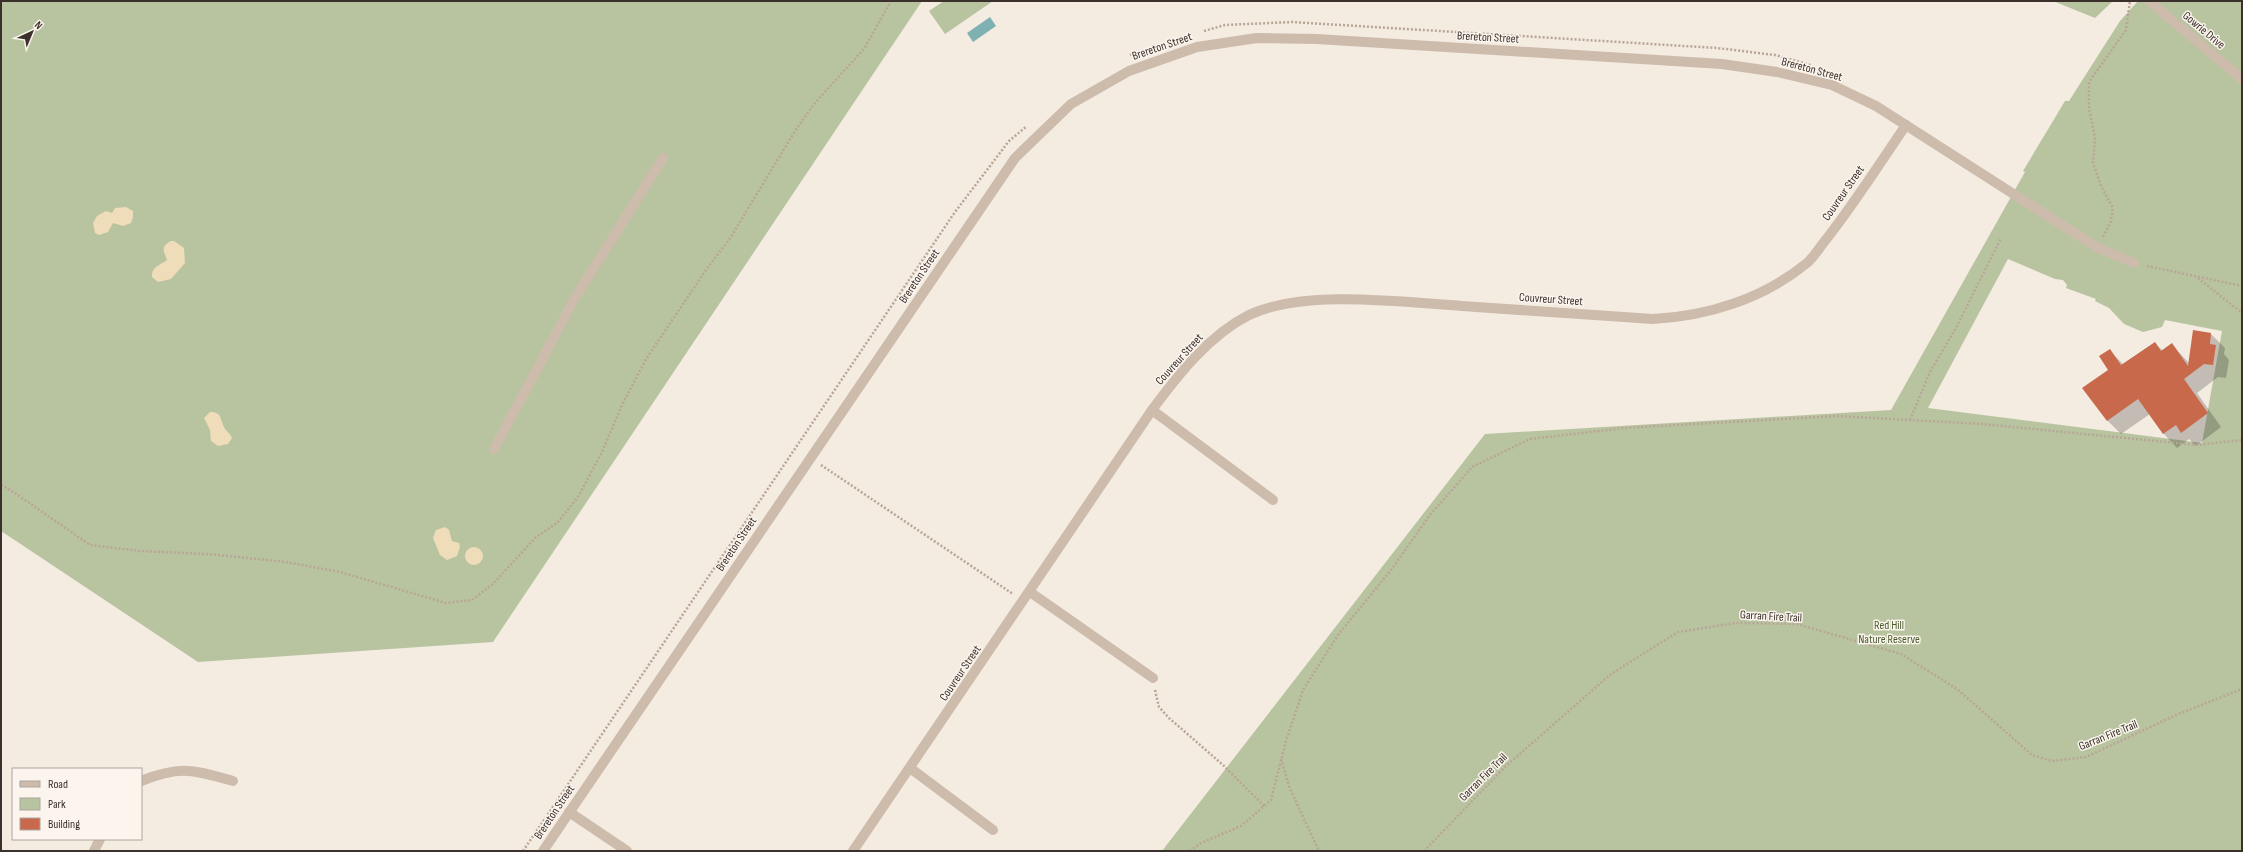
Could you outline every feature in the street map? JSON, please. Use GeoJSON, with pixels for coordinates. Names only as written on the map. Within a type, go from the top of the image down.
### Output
{"type":"FeatureCollection","features":[{"type":"Feature","properties":{"kind":"street","name":"Gowrie Drive"},"geometry":{"type":"LineString","coordinates":[[2149,1],[2242,79]]}},
{"type":"Feature","properties":{"kind":"street","name":"Brereton Street"},"geometry":{"type":"LineString","coordinates":[[543,851],[1015,158],[1071,104],[1129,70],[1198,47],[1257,38],[1310,39],[1722,64],[1777,72],[1832,85],[1876,106],[1995,184],[2098,248],[2134,263]]}},
{"type":"Feature","properties":{"kind":"street","name":"Couvreur Street"},"geometry":{"type":"LineString","coordinates":[[853,851],[1024,601],[1152,410],[1181,372],[1210,342],[1249,316],[1286,304],[1356,299],[1652,319],[1682,317],[1721,309],[1765,291],[1807,262],[1848,212],[1906,125]]}},
{"type":"Feature","properties":{"kind":"street"},"geometry":{"type":"LineString","coordinates":[[494,449],[576,296],[663,158]]}},
{"type":"Feature","properties":{"kind":"street"},"geometry":{"type":"LineString","coordinates":[[1152,410],[1273,500]]}},
{"type":"Feature","properties":{"kind":"street"},"geometry":{"type":"LineString","coordinates":[[1030,592],[1153,678]]}},
{"type":"Feature","properties":{"kind":"street"},"geometry":{"type":"LineString","coordinates":[[910,768],[993,830]]}},
{"type":"Feature","properties":{"kind":"street"},"geometry":{"type":"LineString","coordinates":[[142,781],[162,773],[191,770],[232,781]]}},
{"type":"Feature","properties":{"kind":"street"},"geometry":{"type":"LineString","coordinates":[[569,812],[627,851]]}},
{"type":"Feature","properties":{"kind":"street"},"geometry":{"type":"LineString","coordinates":[[94,851],[100,840]]}},
{"type":"Feature","properties":{"kind":"path"},"geometry":{"type":"LineString","coordinates":[[2102,239],[2111,221],[2113,208],[2101,186],[2093,163],[2095,138],[2088,109],[2089,82],[2126,30],[2130,1]]}},
{"type":"Feature","properties":{"kind":"path"},"geometry":{"type":"LineString","coordinates":[[1203,32],[1225,25],[1292,22],[1717,48],[1775,55],[1812,65]]}},
{"type":"Feature","properties":{"kind":"path"},"geometry":{"type":"LineString","coordinates":[[1129,56],[1158,46]]}},
{"type":"Feature","properties":{"kind":"path"},"geometry":{"type":"LineString","coordinates":[[523,851],[794,447],[954,212],[1009,141],[1032,122]]}},
{"type":"Feature","properties":{"kind":"path"},"geometry":{"type":"LineString","coordinates":[[1910,420],[1930,372],[1958,326],[2001,238]]}},
{"type":"Feature","properties":{"kind":"path"},"geometry":{"type":"LineString","coordinates":[[2134,263],[2242,286]]}},
{"type":"Feature","properties":{"kind":"path"},"geometry":{"type":"LineString","coordinates":[[2196,276],[2242,313]]}},
{"type":"Feature","properties":{"kind":"path"},"geometry":{"type":"LineString","coordinates":[[1190,851],[1201,843],[1241,826],[1271,800],[1281,759],[1303,690],[1338,635],[1391,570],[1430,515],[1472,467],[1530,439],[1624,428],[1837,416],[1982,424],[2197,445],[2242,440]]}},
{"type":"Feature","properties":{"kind":"path"},"geometry":{"type":"LineString","coordinates":[[794,447],[1024,601]]}},
{"type":"Feature","properties":{"kind":"path","name":"Garran Fire Trail"},"geometry":{"type":"LineString","coordinates":[[1424,851],[1506,766],[1610,674],[1678,632],[1736,623],[1797,624],[1901,654],[1957,689],[2032,755],[2052,761],[2086,757],[2176,716],[2242,689]]}},
{"type":"Feature","properties":{"kind":"path"},"geometry":{"type":"LineString","coordinates":[[1153,678],[1159,707],[1223,764],[1264,806]]}},
{"type":"Feature","properties":{"kind":"path"},"geometry":{"type":"LineString","coordinates":[[1281,759],[1290,789],[1319,851]]}},
{"type":"Feature","properties":{"kind":"green space"},"geometry":{"type":"Polygon","coordinates":[[[1,1],[922,1],[493,642],[198,662],[1,531],[1,1]]]}},
{"type":"Feature","properties":{"kind":"green space"},"geometry":{"type":"Polygon","coordinates":[[[944,1],[993,1],[945,34],[929,11],[944,1]]]}},
{"type":"Feature","properties":{"kind":"green space"},"geometry":{"type":"Polygon","coordinates":[[[2053,1],[2113,1],[2095,18],[2053,1]]]}},
{"type":"Feature","properties":{"kind":"green space","name":"Red Hill Nature Reserve"},"geometry":{"type":"Polygon","coordinates":[[[2138,1],[2242,1],[2242,851],[1162,851],[1485,434],[1891,410],[2025,172],[2023,171],[2065,101],[2069,101],[2120,21],[2138,1]],[[2008,259],[1928,408],[2202,443],[2222,331],[2165,320],[2162,327],[2143,332],[2124,324],[2109,308],[2095,301],[2096,299],[2066,288],[2067,285],[2063,280],[2055,279],[2008,259]]]}},
{"type":"Feature","properties":{"kind":"sand"},"geometry":{"type":"Polygon","coordinates":[[[126,207],[133,211],[131,223],[123,226],[113,223],[108,232],[99,235],[95,233],[93,223],[97,216],[106,211],[112,213],[115,208],[126,207]]]}},
{"type":"Feature","properties":{"kind":"sand"},"geometry":{"type":"Polygon","coordinates":[[[171,241],[174,241],[184,248],[185,263],[171,279],[158,282],[152,277],[152,274],[156,267],[167,260],[164,247],[171,241]]]}},
{"type":"Feature","properties":{"kind":"sand"},"geometry":{"type":"Polygon","coordinates":[[[210,412],[217,413],[219,415],[224,427],[231,436],[232,438],[228,444],[218,446],[211,441],[210,430],[204,418],[210,412]]]}},
{"type":"Feature","properties":{"kind":"sand"},"geometry":{"type":"Polygon","coordinates":[[[445,527],[449,530],[452,541],[459,543],[460,547],[457,556],[447,560],[440,555],[433,538],[436,530],[445,527]]]}},
{"type":"Feature","properties":{"kind":"sand"},"geometry":{"type":"Polygon","coordinates":[[[474,547],[480,550],[483,556],[480,562],[474,565],[468,562],[465,556],[468,550],[474,547]]]}},
{"type":"Feature","properties":{"kind":"water"},"geometry":{"type":"Polygon","coordinates":[[[990,17],[996,26],[973,42],[967,33],[990,17]]]}},
{"type":"Feature","properties":{"kind":"building"},"geometry":{"type":"Polygon","coordinates":[[[2193,330],[2211,333],[2210,344],[2216,345],[2213,365],[2204,364],[2184,379],[2208,413],[2181,433],[2176,425],[2163,434],[2138,399],[2107,421],[2082,388],[2108,370],[2099,356],[2110,349],[2121,365],[2155,342],[2161,351],[2172,343],[2188,366],[2193,330]]]}}]}
